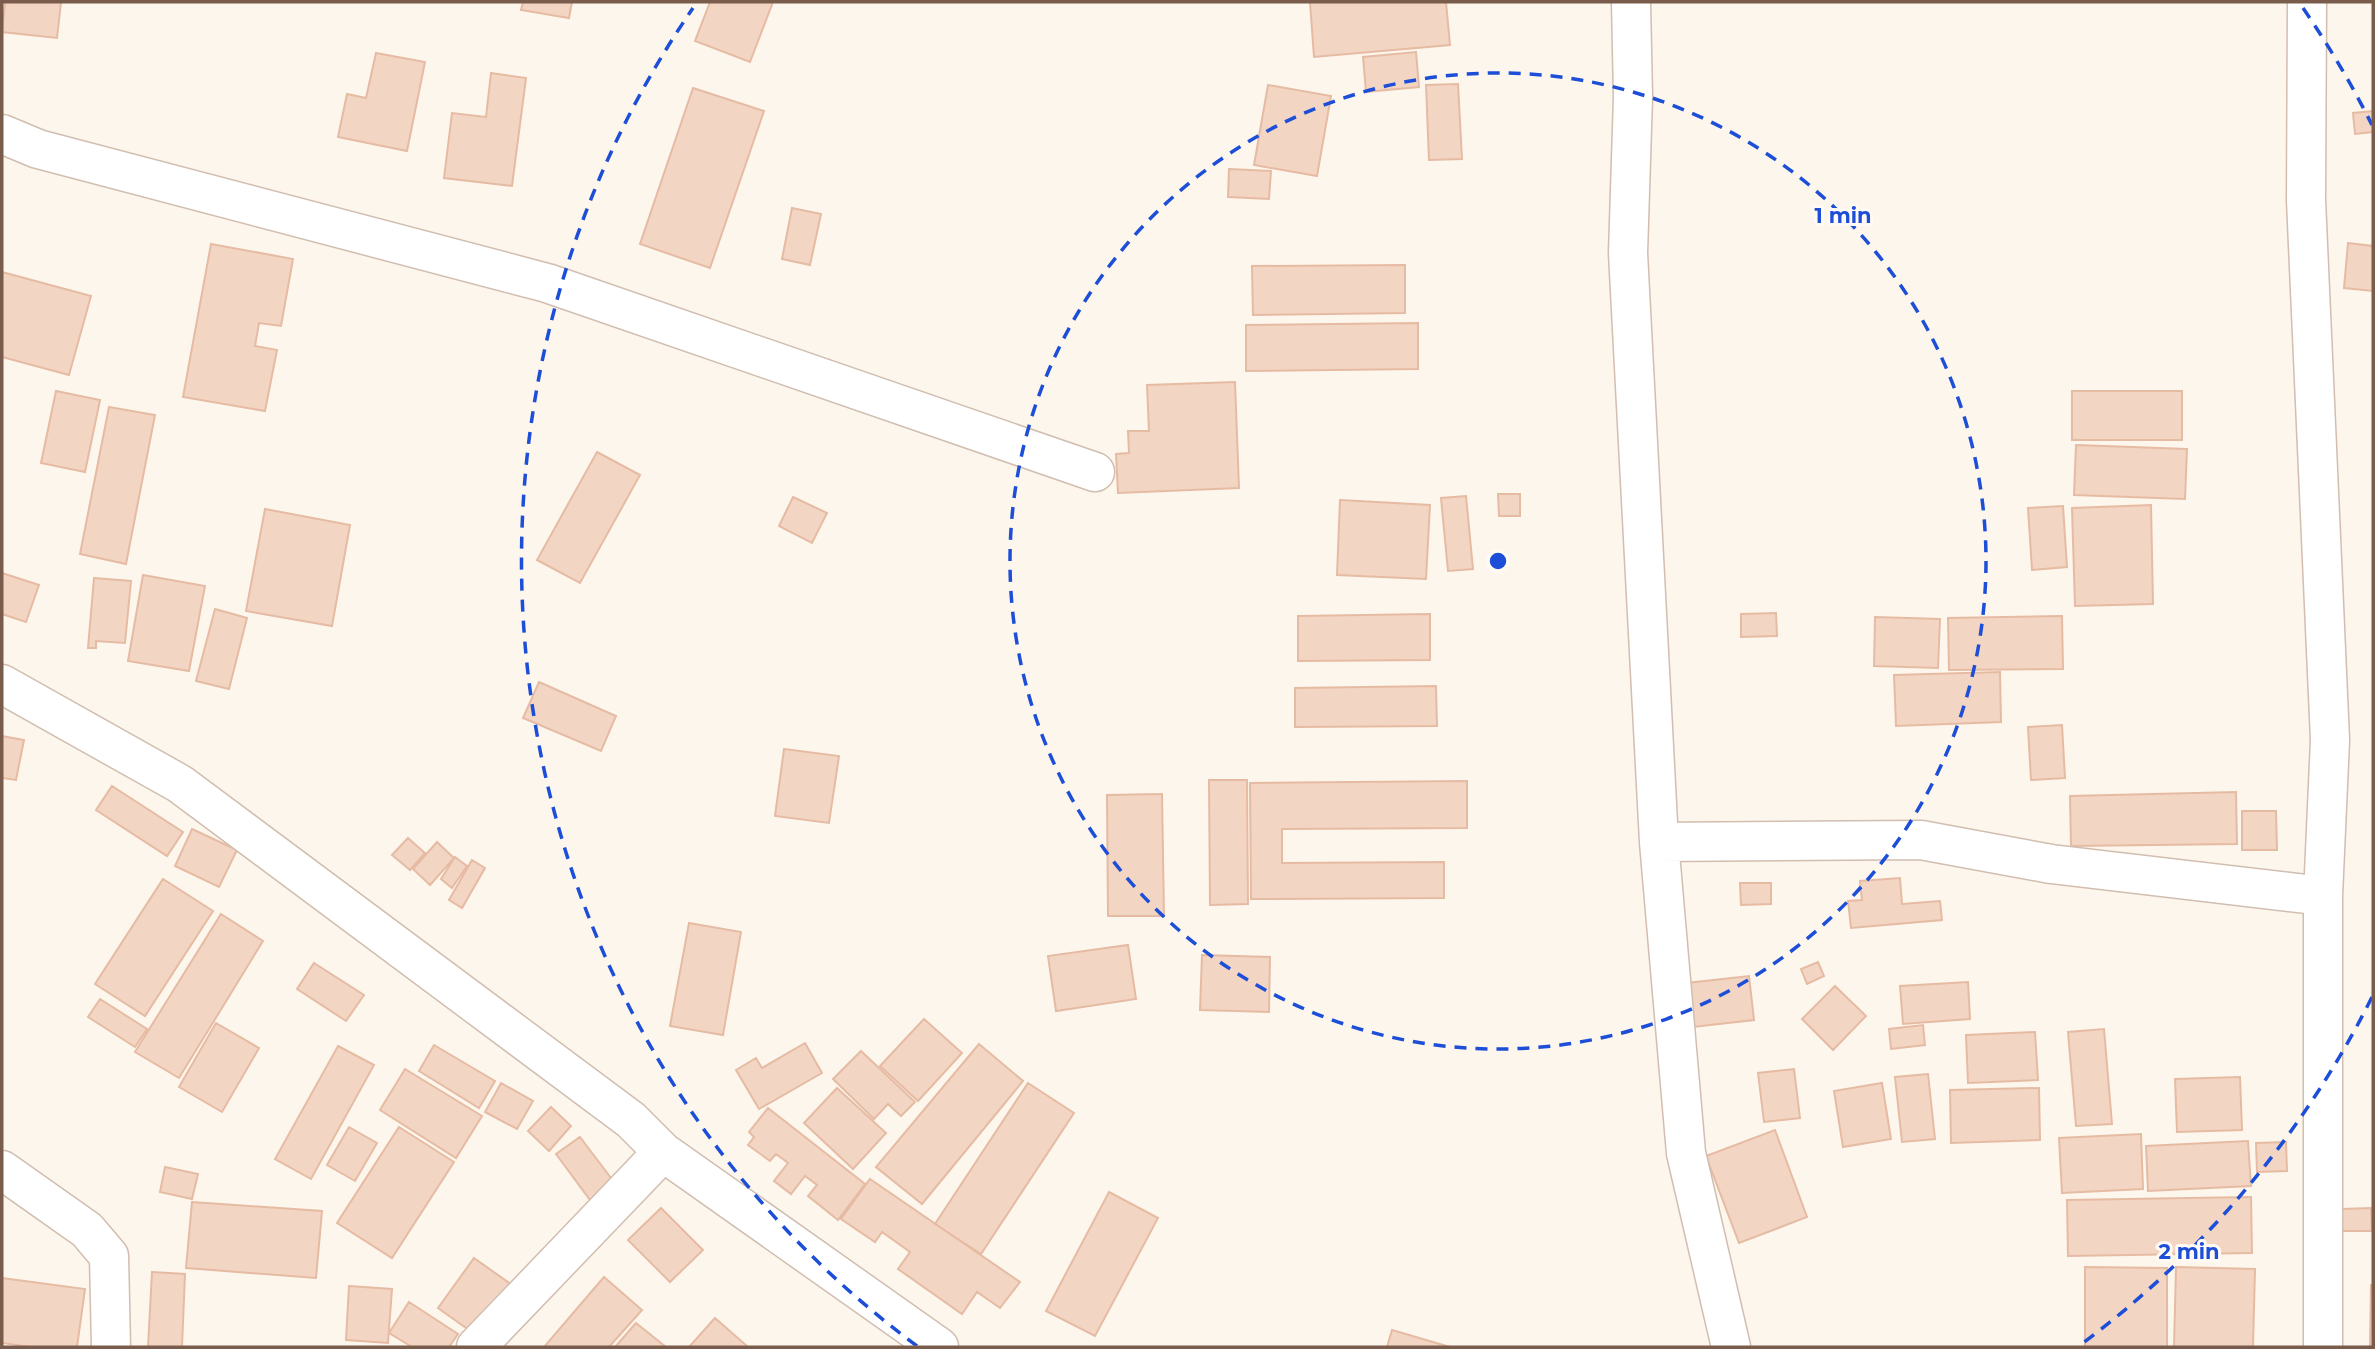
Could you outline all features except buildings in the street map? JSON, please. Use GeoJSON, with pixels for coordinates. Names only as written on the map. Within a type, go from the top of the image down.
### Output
{"type":"FeatureCollection","features":[{"type":"Feature","properties":{"kind":"street"},"geometry":{"type":"LineString","coordinates":[[1630,2],[1633,97],[1628,253],[1659,842],[1686,1153],[1731,1347]]}},
{"type":"Feature","properties":{"kind":"street"},"geometry":{"type":"LineString","coordinates":[[2307,2],[2306,200],[2330,740],[2323,896],[2323,1347]]}},
{"type":"Feature","properties":{"kind":"street"},"geometry":{"type":"LineString","coordinates":[[2,134],[38,149],[547,283],[1095,472]]}},
{"type":"Feature","properties":{"kind":"street"},"geometry":{"type":"LineString","coordinates":[[2,684],[180,784],[631,1120],[663,1152],[939,1347]]}},
{"type":"Feature","properties":{"kind":"street"},"geometry":{"type":"LineString","coordinates":[[1659,842],[1921,840],[2051,864],[2323,896]]}},
{"type":"Feature","properties":{"kind":"street"},"geometry":{"type":"LineString","coordinates":[[476,1347],[663,1152]]}},
{"type":"Feature","properties":{"kind":"street"},"geometry":{"type":"LineString","coordinates":[[2,1170],[87,1230],[110,1256],[111,1347]]}}]}
